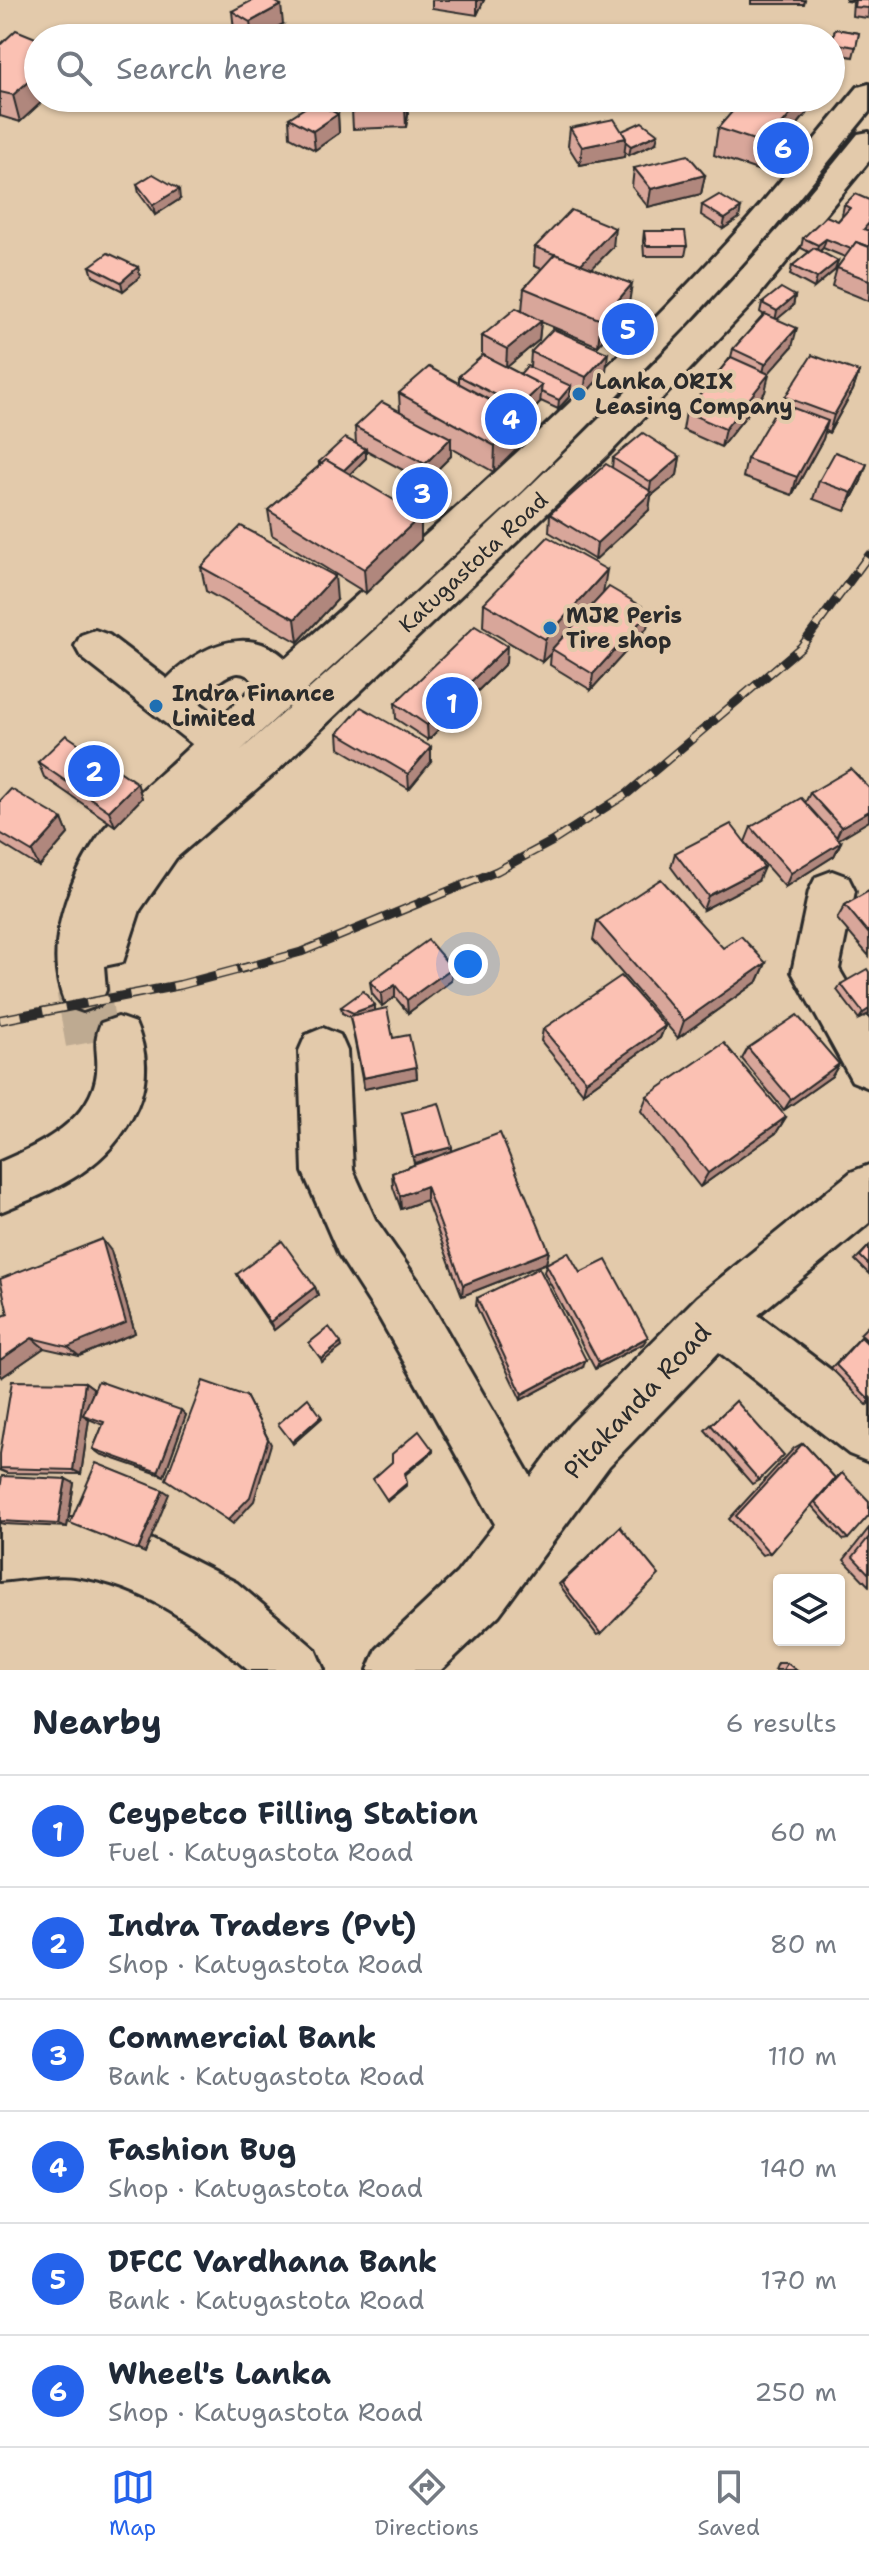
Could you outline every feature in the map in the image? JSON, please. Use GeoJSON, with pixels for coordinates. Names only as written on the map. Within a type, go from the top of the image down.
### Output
{"type":"FeatureCollection","features":[{"type":"Feature","properties":{"kind":"main road","name":"Katugastota Road"},"geometry":{"type":"LineString","coordinates":[[869,93],[761,224],[673,319],[500,491],[221,743],[121,841],[104,867],[90,899],[82,932],[80,973],[96,989],[104,967],[107,941],[129,887],[172,833],[247,771],[564,478],[747,285],[869,141]]}},
{"type":"Feature","properties":{"kind":"main road"},"geometry":{"type":"LineString","coordinates":[[95,646],[221,743]]}},
{"type":"Feature","properties":{"kind":"main road"},"geometry":{"type":"LineString","coordinates":[[169,703],[215,661],[229,655],[244,655],[258,661],[285,686]]}},
{"type":"Feature","properties":{"kind":"main road"},"geometry":{"type":"LineString","coordinates":[[832,891],[815,972],[869,1065]]}},
{"type":"Feature","properties":{"kind":"main road"},"geometry":{"type":"LineString","coordinates":[[0,1160],[48,1139],[74,1118],[91,1094],[106,1043],[124,1063],[122,1088],[107,1120],[56,1164],[0,1187]]}},
{"type":"Feature","properties":{"kind":"main road"},"geometry":{"type":"LineString","coordinates":[[323,1051],[328,1172],[357,1237],[399,1300],[528,1527]]}},
{"type":"Feature","properties":{"kind":"main road","name":"Pitakanda Road"},"geometry":{"type":"LineString","coordinates":[[398,1670],[478,1594],[589,1446],[716,1316],[869,1190]]}},
{"type":"Feature","properties":{"kind":"main road"},"geometry":{"type":"LineString","coordinates":[[716,1316],[869,1434]]}},
{"type":"Feature","properties":{"kind":"main road"},"geometry":{"type":"LineString","coordinates":[[0,1552],[73,1547],[141,1563],[216,1604],[294,1670]]}},
{"type":"Feature","properties":{"kind":"building"},"geometry":{"type":"Polygon","coordinates":[[[253,0],[272,0],[281,5],[250,22],[232,11],[253,0]]]}},
{"type":"Feature","properties":{"kind":"building"},"geometry":{"type":"Polygon","coordinates":[[[855,0],[869,0],[869,8],[854,7],[855,0]]]}},
{"type":"Feature","properties":{"kind":"building"},"geometry":{"type":"Polygon","coordinates":[[[16,30],[24,33],[24,85],[13,95],[0,92],[0,45],[16,30]]]}},
{"type":"Feature","properties":{"kind":"building"},"geometry":{"type":"Polygon","coordinates":[[[845,31],[859,33],[856,47],[845,45],[845,31]]]}},
{"type":"Feature","properties":{"kind":"building"},"geometry":{"type":"Polygon","coordinates":[[[298,112],[338,114],[313,131],[289,118],[298,112]]]}},
{"type":"Feature","properties":{"kind":"building"},"geometry":{"type":"Polygon","coordinates":[[[732,112],[792,112],[766,144],[718,128],[732,112]]]}},
{"type":"Feature","properties":{"kind":"building"},"geometry":{"type":"Polygon","coordinates":[[[614,119],[626,138],[582,147],[570,128],[614,119]]]}},
{"type":"Feature","properties":{"kind":"building"},"geometry":{"type":"Polygon","coordinates":[[[642,122],[658,134],[631,146],[622,131],[642,122]]]}},
{"type":"Feature","properties":{"kind":"building"},"geometry":{"type":"Polygon","coordinates":[[[688,155],[705,175],[651,189],[634,168],[688,155]]]}},
{"type":"Feature","properties":{"kind":"building"},"geometry":{"type":"Polygon","coordinates":[[[153,174],[179,189],[153,205],[137,184],[153,174]]]}},
{"type":"Feature","properties":{"kind":"building"},"geometry":{"type":"Polygon","coordinates":[[[855,194],[869,200],[869,223],[864,229],[869,231],[869,247],[856,242],[851,249],[826,239],[818,245],[803,238],[826,216],[838,221],[850,208],[844,205],[855,194]]]}},
{"type":"Feature","properties":{"kind":"building"},"geometry":{"type":"Polygon","coordinates":[[[719,195],[741,208],[725,219],[702,205],[719,195]]]}},
{"type":"Feature","properties":{"kind":"building"},"geometry":{"type":"Polygon","coordinates":[[[571,210],[615,228],[581,264],[535,247],[571,210]]]}},
{"type":"Feature","properties":{"kind":"building"},"geometry":{"type":"Polygon","coordinates":[[[644,231],[685,231],[687,246],[646,246],[644,231]]]}},
{"type":"Feature","properties":{"kind":"building"},"geometry":{"type":"Polygon","coordinates":[[[856,242],[869,247],[869,280],[837,268],[856,242]]]}},
{"type":"Feature","properties":{"kind":"building"},"geometry":{"type":"Polygon","coordinates":[[[814,248],[838,261],[817,278],[792,266],[814,248]]]}},
{"type":"Feature","properties":{"kind":"building"},"geometry":{"type":"Polygon","coordinates":[[[108,253],[138,267],[121,282],[90,266],[108,253]]]}},
{"type":"Feature","properties":{"kind":"building"},"geometry":{"type":"Polygon","coordinates":[[[555,254],[632,284],[601,320],[524,288],[555,254]]]}},
{"type":"Feature","properties":{"kind":"building"},"geometry":{"type":"Polygon","coordinates":[[[781,288],[795,296],[777,311],[762,303],[781,288]]]}},
{"type":"Feature","properties":{"kind":"building"},"geometry":{"type":"Polygon","coordinates":[[[516,308],[541,321],[507,349],[482,336],[516,308]]]}},
{"type":"Feature","properties":{"kind":"building"},"geometry":{"type":"Polygon","coordinates":[[[765,314],[797,328],[765,364],[733,349],[765,314]]]}},
{"type":"Feature","properties":{"kind":"building"},"geometry":{"type":"Polygon","coordinates":[[[553,329],[608,353],[586,377],[531,352],[553,329]]]}},
{"type":"Feature","properties":{"kind":"building"},"geometry":{"type":"Polygon","coordinates":[[[483,355],[542,385],[519,407],[459,376],[483,355]]]}},
{"type":"Feature","properties":{"kind":"building"},"geometry":{"type":"Polygon","coordinates":[[[812,355],[859,372],[834,415],[785,397],[812,355]]]}},
{"type":"Feature","properties":{"kind":"building"},"geometry":{"type":"Polygon","coordinates":[[[731,357],[769,374],[725,429],[686,412],[731,357]]]}},
{"type":"Feature","properties":{"kind":"building"},"geometry":{"type":"Polygon","coordinates":[[[527,366],[571,386],[559,400],[541,392],[542,385],[520,374],[527,366]]]}},
{"type":"Feature","properties":{"kind":"building"},"geometry":{"type":"Polygon","coordinates":[[[429,367],[524,419],[495,446],[399,393],[429,367]]]}},
{"type":"Feature","properties":{"kind":"building"},"geometry":{"type":"Polygon","coordinates":[[[382,402],[451,438],[425,464],[355,427],[382,402]]]}},
{"type":"Feature","properties":{"kind":"building"},"geometry":{"type":"Polygon","coordinates":[[[780,403],[828,421],[797,477],[747,459],[780,403]]]}},
{"type":"Feature","properties":{"kind":"building"},"geometry":{"type":"Polygon","coordinates":[[[643,433],[680,457],[651,482],[613,458],[643,433]]]}},
{"type":"Feature","properties":{"kind":"building"},"geometry":{"type":"Polygon","coordinates":[[[345,438],[366,449],[344,470],[326,460],[322,464],[319,462],[345,438]]]}},
{"type":"Feature","properties":{"kind":"building"},"geometry":{"type":"Polygon","coordinates":[[[835,452],[867,464],[852,493],[819,481],[835,452]]]}},
{"type":"Feature","properties":{"kind":"building"},"geometry":{"type":"Polygon","coordinates":[[[326,460],[421,516],[364,569],[268,510],[326,460]]]}},
{"type":"Feature","properties":{"kind":"building"},"geometry":{"type":"Polygon","coordinates":[[[606,464],[652,492],[597,543],[550,514],[606,464]]]}},
{"type":"Feature","properties":{"kind":"building"},"geometry":{"type":"Polygon","coordinates":[[[241,526],[335,576],[295,619],[201,567],[241,526]]]}},
{"type":"Feature","properties":{"kind":"building"},"geometry":{"type":"Polygon","coordinates":[[[548,537],[607,570],[545,639],[484,603],[548,537]]]}},
{"type":"Feature","properties":{"kind":"building"},"geometry":{"type":"Polygon","coordinates":[[[609,587],[650,611],[593,674],[552,649],[609,587]]]}},
{"type":"Feature","properties":{"kind":"building"},"geometry":{"type":"Polygon","coordinates":[[[475,626],[507,646],[427,725],[395,703],[475,626]]]}},
{"type":"Feature","properties":{"kind":"building"},"geometry":{"type":"Polygon","coordinates":[[[361,707],[431,747],[408,774],[338,733],[361,707]]]}},
{"type":"Feature","properties":{"kind":"building"},"geometry":{"type":"Polygon","coordinates":[[[66,735],[137,783],[109,811],[38,762],[66,735]]]}},
{"type":"Feature","properties":{"kind":"building"},"geometry":{"type":"Polygon","coordinates":[[[851,769],[869,788],[869,811],[841,827],[810,793],[851,769]]]}},
{"type":"Feature","properties":{"kind":"building"},"geometry":{"type":"Polygon","coordinates":[[[11,789],[62,819],[32,852],[0,833],[0,801],[11,789]]]}},
{"type":"Feature","properties":{"kind":"building"},"geometry":{"type":"Polygon","coordinates":[[[801,798],[841,842],[791,873],[751,827],[801,798]]]}},
{"type":"Feature","properties":{"kind":"building"},"geometry":{"type":"Polygon","coordinates":[[[731,824],[764,867],[708,896],[675,853],[731,824]]]}},
{"type":"Feature","properties":{"kind":"building"},"geometry":{"type":"Polygon","coordinates":[[[661,879],[723,948],[741,936],[766,963],[684,1021],[597,921],[661,879]]]}},
{"type":"Feature","properties":{"kind":"building"},"geometry":{"type":"Polygon","coordinates":[[[869,891],[869,934],[845,905],[869,891]]]}},
{"type":"Feature","properties":{"kind":"building"},"geometry":{"type":"Polygon","coordinates":[[[428,940],[452,968],[407,1000],[395,985],[381,994],[370,982],[428,940]]]}},
{"type":"Feature","properties":{"kind":"building"},"geometry":{"type":"Polygon","coordinates":[[[867,969],[869,1009],[863,1013],[841,984],[867,969]]]}},
{"type":"Feature","properties":{"kind":"building"},"geometry":{"type":"Polygon","coordinates":[[[621,976],[665,1026],[586,1081],[543,1029],[621,976]]]}},
{"type":"Feature","properties":{"kind":"building"},"geometry":{"type":"Polygon","coordinates":[[[363,991],[375,1005],[353,1013],[341,1007],[363,991]]]}},
{"type":"Feature","properties":{"kind":"building"},"geometry":{"type":"Polygon","coordinates":[[[387,1008],[393,1038],[409,1035],[416,1067],[363,1078],[350,1016],[387,1008]]]}},
{"type":"Feature","properties":{"kind":"building"},"geometry":{"type":"Polygon","coordinates":[[[797,1015],[839,1064],[791,1099],[748,1048],[797,1015]]]}},
{"type":"Feature","properties":{"kind":"building"},"geometry":{"type":"Polygon","coordinates":[[[724,1043],[786,1117],[708,1173],[647,1096],[724,1043]]]}},
{"type":"Feature","properties":{"kind":"building"},"geometry":{"type":"Polygon","coordinates":[[[439,1103],[452,1147],[413,1157],[402,1113],[439,1103]]]}},
{"type":"Feature","properties":{"kind":"building"},"geometry":{"type":"Polygon","coordinates":[[[500,1133],[549,1251],[463,1285],[426,1186],[400,1196],[392,1173],[500,1133]]]}},
{"type":"Feature","properties":{"kind":"building"},"geometry":{"type":"Polygon","coordinates":[[[102,1239],[126,1323],[68,1347],[32,1338],[0,1360],[0,1317],[8,1314],[0,1279],[102,1239]]]}},
{"type":"Feature","properties":{"kind":"building"},"geometry":{"type":"Polygon","coordinates":[[[282,1241],[315,1287],[270,1322],[237,1274],[282,1241]]]}},
{"type":"Feature","properties":{"kind":"building"},"geometry":{"type":"Polygon","coordinates":[[[869,1246],[869,1265],[860,1256],[869,1246]]]}},
{"type":"Feature","properties":{"kind":"building"},"geometry":{"type":"Polygon","coordinates":[[[568,1252],[580,1273],[606,1260],[648,1337],[599,1363],[546,1264],[568,1252]]]}},
{"type":"Feature","properties":{"kind":"building"},"geometry":{"type":"Polygon","coordinates":[[[539,1268],[586,1360],[522,1394],[477,1298],[539,1268]]]}},
{"type":"Feature","properties":{"kind":"building"},"geometry":{"type":"Polygon","coordinates":[[[329,1327],[341,1343],[321,1359],[309,1343],[329,1327]]]}},
{"type":"Feature","properties":{"kind":"building"},"geometry":{"type":"Polygon","coordinates":[[[861,1337],[869,1345],[869,1399],[836,1365],[861,1337]]]}},
{"type":"Feature","properties":{"kind":"building"},"geometry":{"type":"Polygon","coordinates":[[[12,1381],[85,1382],[73,1470],[0,1468],[12,1381]]]}},
{"type":"Feature","properties":{"kind":"building"},"geometry":{"type":"Polygon","coordinates":[[[98,1381],[181,1410],[158,1472],[93,1449],[104,1422],[83,1415],[98,1381]]]}},
{"type":"Feature","properties":{"kind":"building"},"geometry":{"type":"Polygon","coordinates":[[[203,1381],[246,1396],[268,1439],[250,1497],[228,1520],[166,1479],[203,1381]]]}},
{"type":"Feature","properties":{"kind":"building"},"geometry":{"type":"Polygon","coordinates":[[[308,1398],[321,1416],[292,1442],[278,1424],[308,1398]]]}},
{"type":"Feature","properties":{"kind":"building"},"geometry":{"type":"Polygon","coordinates":[[[736,1401],[784,1455],[759,1480],[711,1425],[736,1401]]]}},
{"type":"Feature","properties":{"kind":"building"},"geometry":{"type":"Polygon","coordinates":[[[419,1431],[433,1450],[405,1473],[407,1483],[387,1500],[373,1479],[392,1462],[392,1454],[419,1431]]]}},
{"type":"Feature","properties":{"kind":"building"},"geometry":{"type":"Polygon","coordinates":[[[803,1443],[835,1478],[770,1553],[736,1516],[803,1443]]]}},
{"type":"Feature","properties":{"kind":"building"},"geometry":{"type":"Polygon","coordinates":[[[96,1463],[163,1490],[138,1550],[70,1523],[96,1463]]]}},
{"type":"Feature","properties":{"kind":"building"},"geometry":{"type":"Polygon","coordinates":[[[842,1473],[869,1501],[869,1515],[848,1539],[815,1502],[842,1473]]]}},
{"type":"Feature","properties":{"kind":"building"},"geometry":{"type":"Polygon","coordinates":[[[2,1476],[66,1479],[58,1524],[0,1521],[2,1476]]]}},
{"type":"Feature","properties":{"kind":"building"},"geometry":{"type":"Polygon","coordinates":[[[620,1527],[659,1575],[601,1634],[562,1583],[620,1527]]]}},
{"type":"Feature","properties":{"kind":"building"},"geometry":{"type":"Polygon","coordinates":[[[869,1537],[869,1574],[853,1557],[869,1537]]]}},
{"type":"Feature","properties":{"kind":"building"},"geometry":{"type":"Polygon","coordinates":[[[787,1663],[796,1670],[783,1670],[787,1663]]]}},
{"type":"Feature","properties":{"kind":"tunnel"},"geometry":{"type":"LineString","coordinates":[[83,990],[93,1047]]}},
{"type":"Feature","properties":{"kind":"railway"},"geometry":{"type":"LineString","coordinates":[[240,969],[301,952],[497,871],[553,841],[628,793],[801,647],[869,555]]}},
{"type":"Feature","properties":{"kind":"railway"},"geometry":{"type":"LineString","coordinates":[[0,1020],[180,985],[248,967]]}},
{"type":"Feature","properties":{"kind":"place","name":"Wheel's Lanka"},"geometry":{"type":"Point","coordinates":[783,148]}},
{"type":"Feature","properties":{"kind":"place","name":"DFCC Vardhana Bank"},"geometry":{"type":"Point","coordinates":[628,329]}},
{"type":"Feature","properties":{"kind":"place","name":"Lanka ORIX Leasing Company"},"geometry":{"type":"Point","coordinates":[579,394]}},
{"type":"Feature","properties":{"kind":"place","name":"Fashion Bug"},"geometry":{"type":"Point","coordinates":[511,419]}},
{"type":"Feature","properties":{"kind":"place","name":"Commercial Bank"},"geometry":{"type":"Point","coordinates":[422,493]}},
{"type":"Feature","properties":{"kind":"place","name":"MJR Peris Tire shop"},"geometry":{"type":"Point","coordinates":[550,628]}},
{"type":"Feature","properties":{"kind":"place","name":"Ceypetco Filling Station"},"geometry":{"type":"Point","coordinates":[452,703]}},
{"type":"Feature","properties":{"kind":"place","name":"Indra Finance Limited"},"geometry":{"type":"Point","coordinates":[156,706]}},
{"type":"Feature","properties":{"kind":"place","name":"Indra Traders (Pvt)"},"geometry":{"type":"Point","coordinates":[94,771]}}]}
